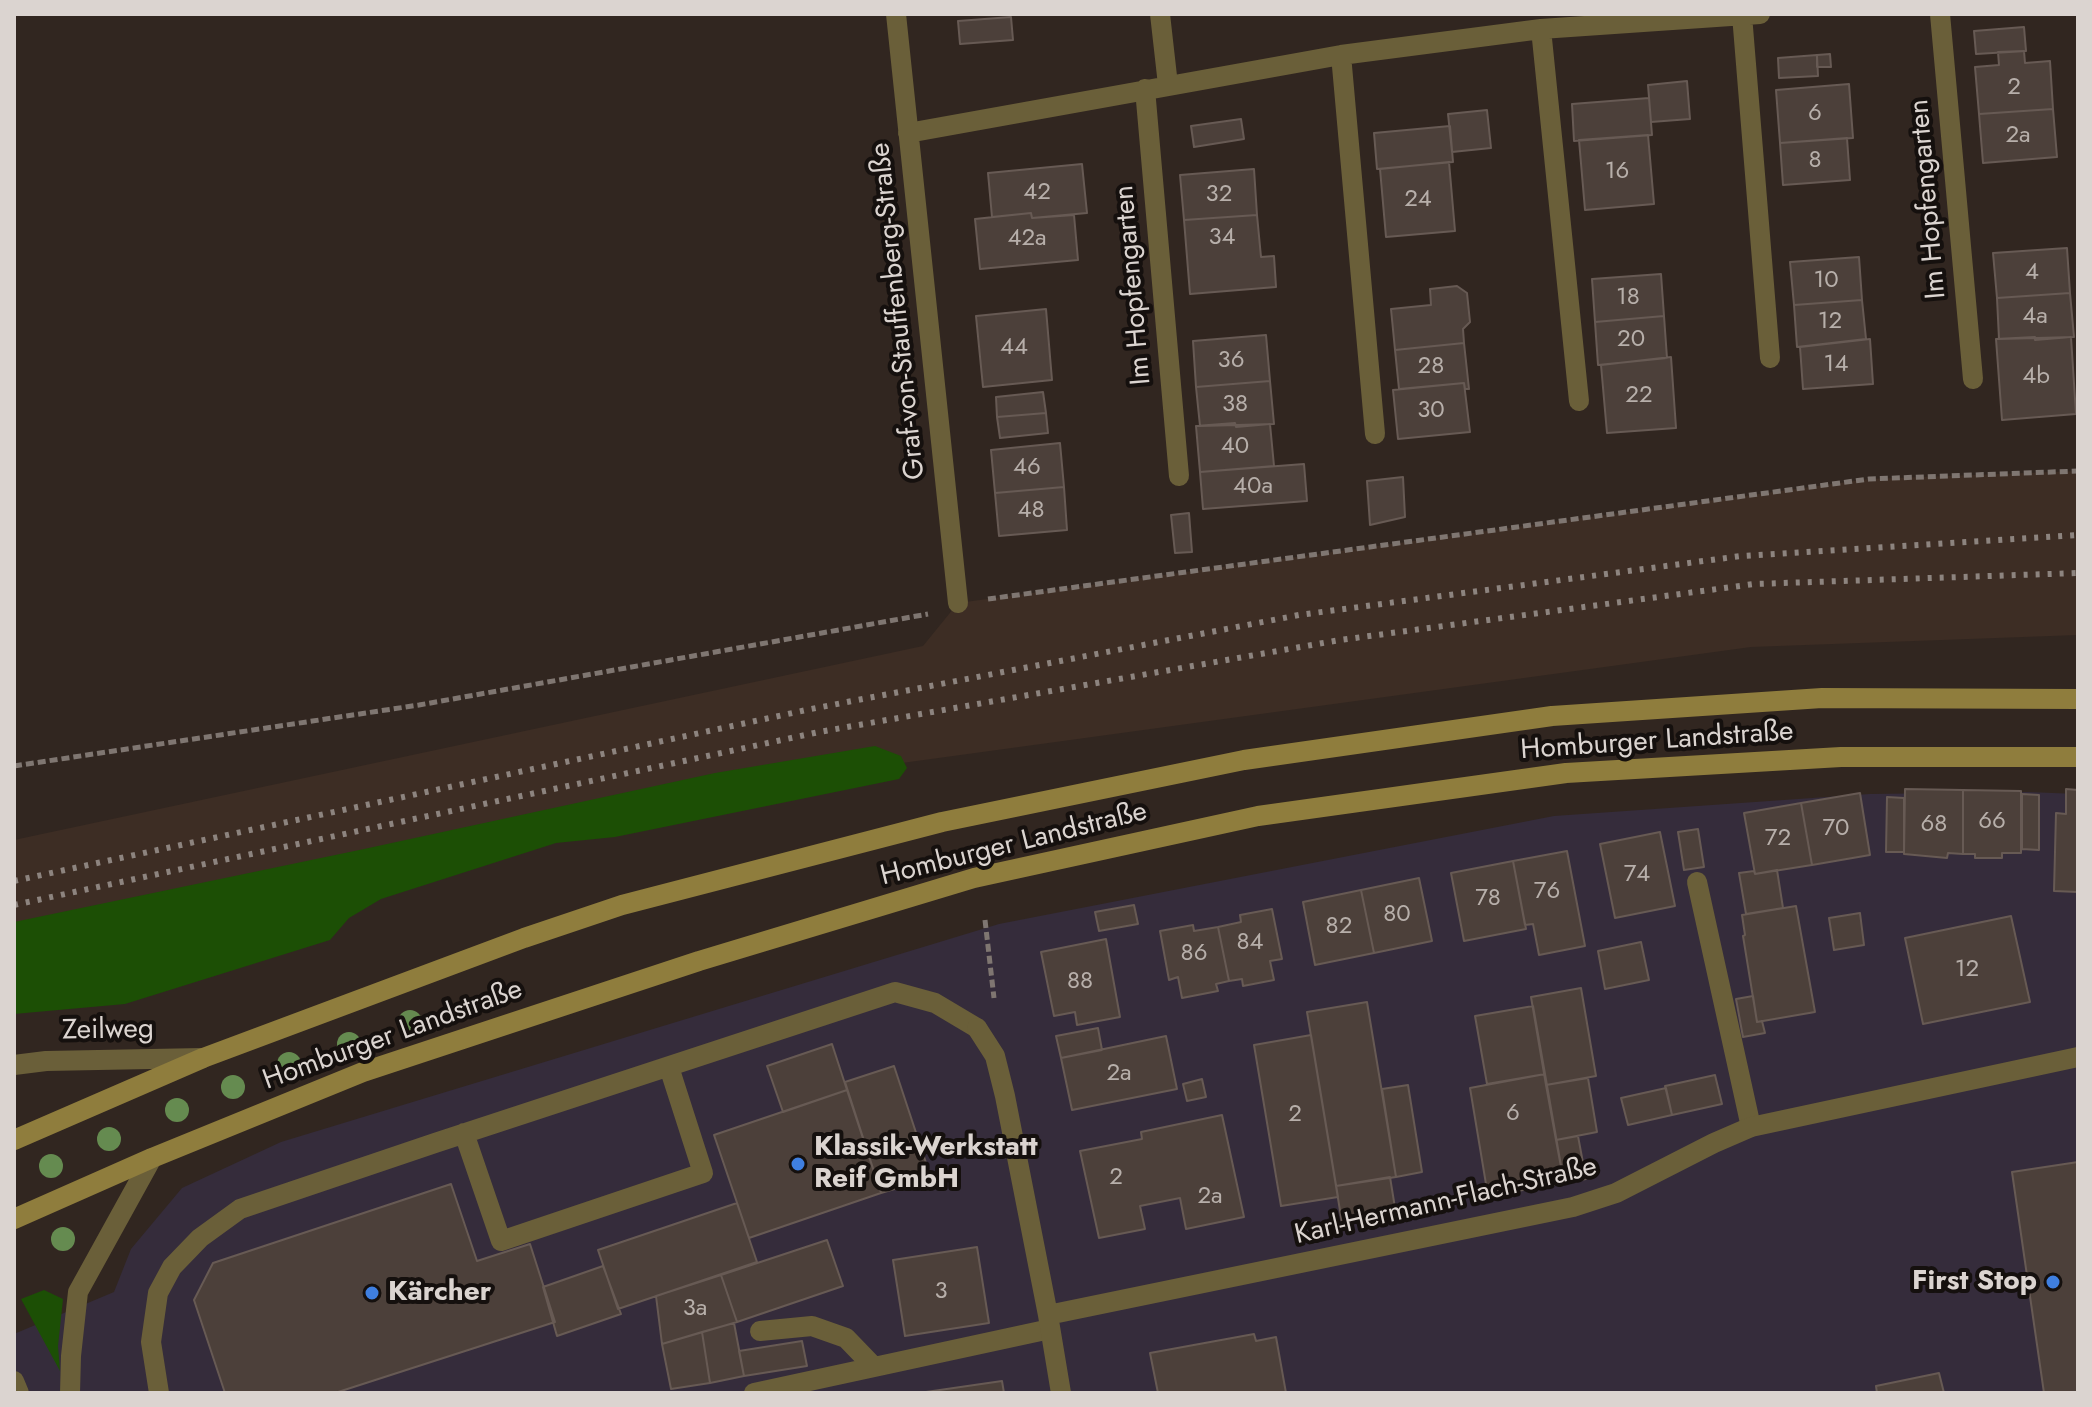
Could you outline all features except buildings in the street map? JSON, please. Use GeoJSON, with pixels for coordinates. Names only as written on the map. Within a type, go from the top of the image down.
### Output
{"type":"FeatureCollection","features":[{"type":"Feature","properties":{"kind":"main road","name":"Homburger Landstraße"},"geometry":{"type":"LineString","coordinates":[[14,1140],[203,1058],[319,1013],[622,905],[942,822],[1244,760],[1552,716],[1822,698],[2078,699]]}},
{"type":"Feature","properties":{"kind":"main road","name":"Homburger Landstraße"},"geometry":{"type":"LineString","coordinates":[[14,1219],[152,1158],[363,1072],[699,961],[974,878],[1258,816],[1566,773],[1841,757],[2078,757]]}},
{"type":"Feature","properties":{"kind":"street","name":"Graf-von-Stauffenberg-Straße"},"geometry":{"type":"LineString","coordinates":[[896,14],[958,603]]}},
{"type":"Feature","properties":{"kind":"street"},"geometry":{"type":"LineString","coordinates":[[1160,14],[1168,85]]}},
{"type":"Feature","properties":{"kind":"street","name":"Im Hopfengarten"},"geometry":{"type":"LineString","coordinates":[[1940,14],[1973,379]]}},
{"type":"Feature","properties":{"kind":"street"},"geometry":{"type":"LineString","coordinates":[[908,133],[1341,55],[1541,29],[1751,15],[1770,358]]}},
{"type":"Feature","properties":{"kind":"street"},"geometry":{"type":"LineString","coordinates":[[1541,29],[1579,401]]}},
{"type":"Feature","properties":{"kind":"street"},"geometry":{"type":"LineString","coordinates":[[1341,55],[1375,434]]}},
{"type":"Feature","properties":{"kind":"street","name":"Im Hopfengarten"},"geometry":{"type":"LineString","coordinates":[[1145,89],[1179,476]]}},
{"type":"Feature","properties":{"kind":"street"},"geometry":{"type":"LineString","coordinates":[[1697,882],[1751,1127]]}},
{"type":"Feature","properties":{"kind":"street"},"geometry":{"type":"LineString","coordinates":[[159,1393],[151,1342],[158,1293],[172,1267],[200,1238],[240,1209],[895,992],[935,1003],[977,1028],[995,1056],[1061,1393]]}},
{"type":"Feature","properties":{"kind":"street","name":"Karl-Hermann-Flach-Straße"},"geometry":{"type":"LineString","coordinates":[[747,1393],[874,1367],[1049,1322],[1573,1207],[1616,1193],[1751,1127],[2078,1057]]}},
{"type":"Feature","properties":{"kind":"street","name":"Zeilweg"},"geometry":{"type":"LineString","coordinates":[[14,1065],[46,1061],[203,1058]]}},
{"type":"Feature","properties":{"kind":"street"},"geometry":{"type":"LineString","coordinates":[[464,1133],[501,1241],[703,1173],[669,1067]]}},
{"type":"Feature","properties":{"kind":"street"},"geometry":{"type":"LineString","coordinates":[[70,1393],[78,1292],[152,1158]]}},
{"type":"Feature","properties":{"kind":"street"},"geometry":{"type":"LineString","coordinates":[[760,1331],[812,1326],[846,1338],[874,1367]]}},
{"type":"Feature","properties":{"kind":"street"},"geometry":{"type":"LineString","coordinates":[[14,1381],[19,1393]]}},
{"type":"Feature","properties":{"kind":"path"},"geometry":{"type":"LineString","coordinates":[[14,766],[419,705],[931,614],[958,603],[1869,479],[2078,471]]}},
{"type":"Feature","properties":{"kind":"path"},"geometry":{"type":"LineString","coordinates":[[977,1028],[996,1010],[985,920]]}},
{"type":"Feature","properties":{"kind":"shaded area"},"geometry":{"type":"Polygon","coordinates":[[[2078,471],[2078,635],[1751,647],[836,772],[14,949],[14,840],[923,646],[958,603],[1869,479],[2078,471]]]}},
{"type":"Feature","properties":{"kind":"shaded area"},"geometry":{"type":"Polygon","coordinates":[[[1870,794],[2078,794],[2078,1393],[14,1393],[14,1334],[114,1292],[131,1249],[182,1188],[281,1142],[999,924],[1554,816],[1870,794]]]}},
{"type":"Feature","properties":{"kind":"green space"},"geometry":{"type":"Polygon","coordinates":[[[875,746],[901,756],[907,768],[899,779],[615,837],[556,843],[381,899],[349,918],[330,940],[125,1004],[14,1014],[14,922],[715,773],[875,746]]]}},
{"type":"Feature","properties":{"kind":"green space"},"geometry":{"type":"Polygon","coordinates":[[[44,1290],[63,1299],[58,1346],[60,1371],[21,1299],[44,1290]]]}},
{"type":"Feature","properties":{"kind":"railway"},"geometry":{"type":"LineString","coordinates":[[14,881],[811,709],[1299,615],[1741,556],[2078,535]]}},
{"type":"Feature","properties":{"kind":"railway"},"geometry":{"type":"LineString","coordinates":[[14,905],[819,732],[1340,640],[1754,584],[2078,573]]}},
{"type":"Feature","properties":{"kind":"place","name":"Klassik-Werkstatt Reif GmbH"},"geometry":{"type":"Point","coordinates":[798,1164]}},
{"type":"Feature","properties":{"kind":"place","name":"First Stop"},"geometry":{"type":"Point","coordinates":[2053,1282]}},
{"type":"Feature","properties":{"kind":"place","name":"Kärcher"},"geometry":{"type":"Point","coordinates":[372,1293]}}]}
